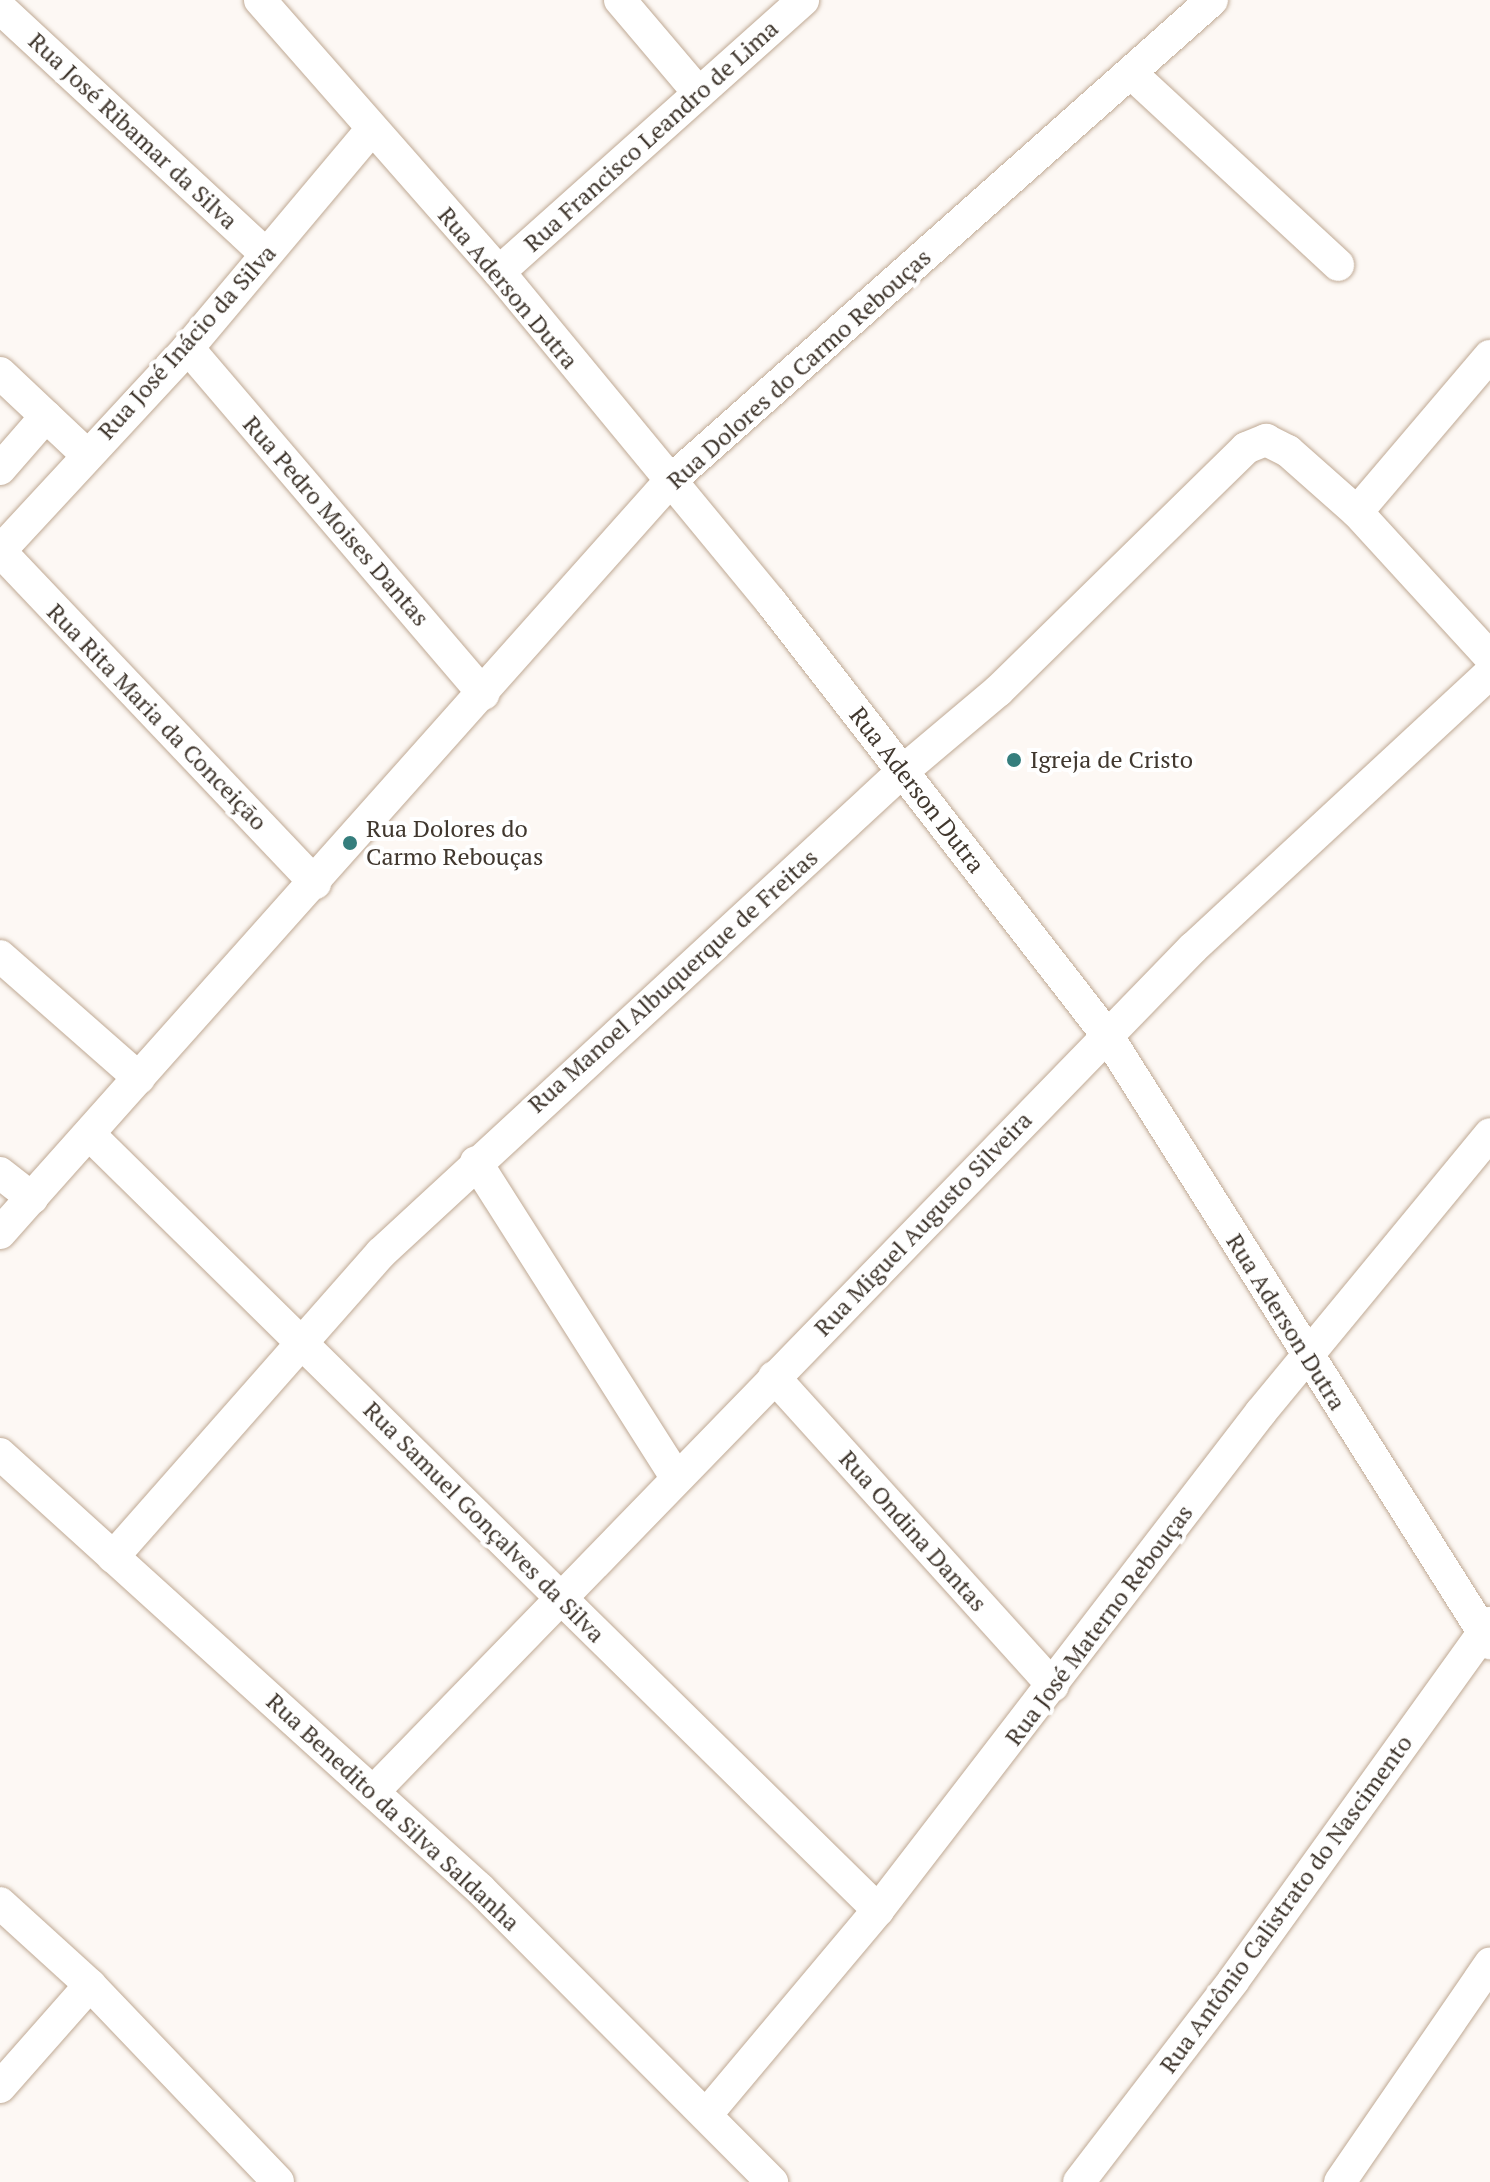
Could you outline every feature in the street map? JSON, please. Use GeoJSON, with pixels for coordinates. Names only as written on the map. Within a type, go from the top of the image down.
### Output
{"type":"FeatureCollection","features":[{"type":"Feature","properties":{"kind":"street","name":"Rua Aderson Dutra"},"geometry":{"type":"LineString","coordinates":[[260,0],[371,130],[499,272],[771,602],[1107,1035],[1307,1358],[1488,1633]]}},
{"type":"Feature","properties":{"kind":"street"},"geometry":{"type":"LineString","coordinates":[[620,0],[699,93]]}},
{"type":"Feature","properties":{"kind":"street","name":"Rua Francisco Leandro de Lima"},"geometry":{"type":"LineString","coordinates":[[499,272],[803,0]]}},
{"type":"Feature","properties":{"kind":"street","name":"Rua Dolores do Carmo Rebouças"},"geometry":{"type":"LineString","coordinates":[[0,1233],[484,694],[669,482],[1212,0]]}},
{"type":"Feature","properties":{"kind":"street","name":"Rua José Ribamar da Silva"},"geometry":{"type":"LineString","coordinates":[[0,8],[266,254]]}},
{"type":"Feature","properties":{"kind":"street"},"geometry":{"type":"LineString","coordinates":[[1132,74],[1338,265]]}},
{"type":"Feature","properties":{"kind":"street","name":"Rua José Inácio da Silva"},"geometry":{"type":"LineString","coordinates":[[0,551],[86,454],[188,348],[371,130]]}},
{"type":"Feature","properties":{"kind":"street","name":"Rua Pedro Moises Dantas"},"geometry":{"type":"LineString","coordinates":[[188,348],[484,694]]}},
{"type":"Feature","properties":{"kind":"street"},"geometry":{"type":"LineString","coordinates":[[1490,356],[1357,512],[1490,657]]}},
{"type":"Feature","properties":{"kind":"street"},"geometry":{"type":"LineString","coordinates":[[0,373],[86,454]]}},
{"type":"Feature","properties":{"kind":"street"},"geometry":{"type":"LineString","coordinates":[[0,469],[46,416]]}},
{"type":"Feature","properties":{"kind":"street","name":"Rua Manoel Albuquerque de Freitas"},"geometry":{"type":"LineString","coordinates":[[113,1557],[381,1253],[476,1162],[903,771],[998,691],[1246,448],[1266,440],[1288,451],[1357,512]]}},
{"type":"Feature","properties":{"kind":"street","name":"Rua Rita Maria da Conceição"},"geometry":{"type":"LineString","coordinates":[[0,551],[315,883]]}},
{"type":"Feature","properties":{"kind":"street","name":"Rua Miguel Augusto Silveira"},"geometry":{"type":"LineString","coordinates":[[373,1792],[1107,1035],[1322,824],[1490,673]]}},
{"type":"Feature","properties":{"kind":"street"},"geometry":{"type":"LineString","coordinates":[[0,956],[139,1078]]}},
{"type":"Feature","properties":{"kind":"street","name":"Rua Samuel Gonçalves da Silva"},"geometry":{"type":"LineString","coordinates":[[89,1134],[878,1910]]}},
{"type":"Feature","properties":{"kind":"street","name":"Rua José Materno Rebouças"},"geometry":{"type":"LineString","coordinates":[[706,2115],[878,1910],[1307,1358],[1490,1134]]}},
{"type":"Feature","properties":{"kind":"street"},"geometry":{"type":"LineString","coordinates":[[476,1162],[676,1477]]}},
{"type":"Feature","properties":{"kind":"street"},"geometry":{"type":"LineString","coordinates":[[0,1173],[32,1198]]}},
{"type":"Feature","properties":{"kind":"street","name":"Rua Ondina Dantas"},"geometry":{"type":"LineString","coordinates":[[774,1377],[1053,1686]]}},
{"type":"Feature","properties":{"kind":"street","name":"Rua Benedito da Silva Saldanha"},"geometry":{"type":"LineString","coordinates":[[0,1454],[480,1889],[772,2182]]}},
{"type":"Feature","properties":{"kind":"street","name":"Rua Antônio Calistrato do Nascimento"},"geometry":{"type":"LineString","coordinates":[[1079,2182],[1233,1981],[1488,1633]]}},
{"type":"Feature","properties":{"kind":"street"},"geometry":{"type":"LineString","coordinates":[[0,1903],[90,1985],[278,2182]]}},
{"type":"Feature","properties":{"kind":"street"},"geometry":{"type":"LineString","coordinates":[[1340,2182],[1490,1964]]}},
{"type":"Feature","properties":{"kind":"street"},"geometry":{"type":"LineString","coordinates":[[0,2087],[90,1985]]}},
{"type":"Feature","properties":{"kind":"place","name":"Igreja de Cristo"},"geometry":{"type":"Point","coordinates":[1014,760]}},
{"type":"Feature","properties":{"kind":"place","name":"Rua Dolores do Carmo Rebouças"},"geometry":{"type":"Point","coordinates":[350,843]}}]}
